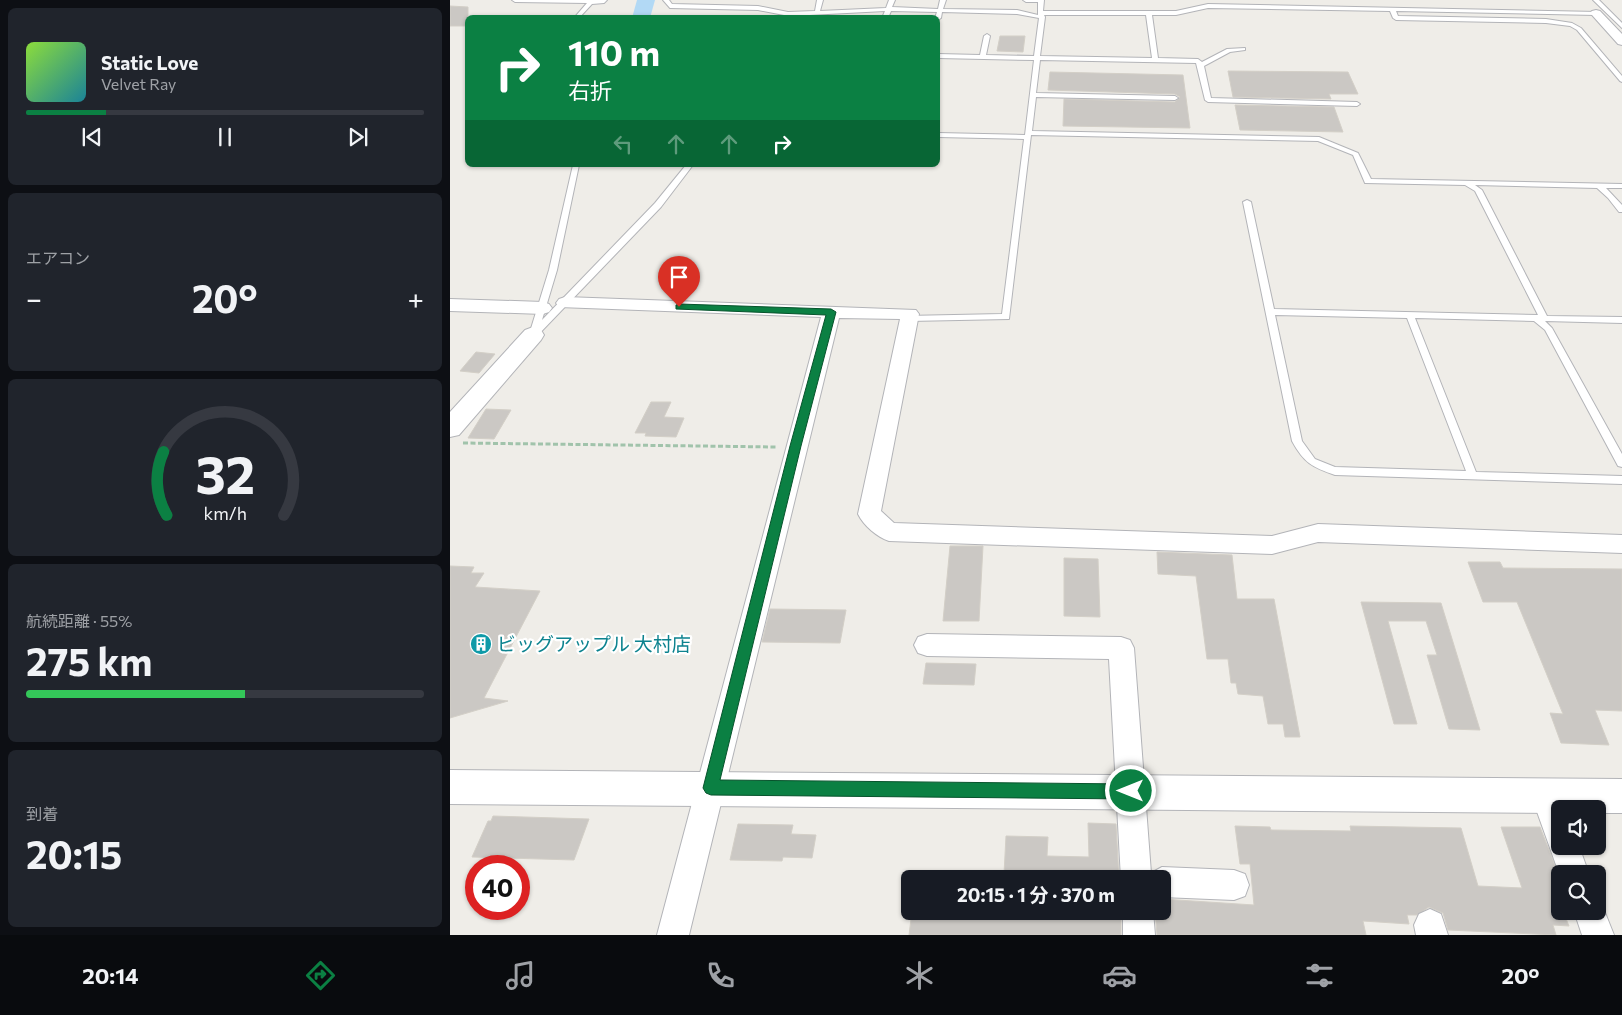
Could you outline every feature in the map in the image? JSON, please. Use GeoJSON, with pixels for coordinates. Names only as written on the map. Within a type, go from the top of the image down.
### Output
{"type":"FeatureCollection","features":[{"type":"Feature","properties":{"kind":"street"},"geometry":{"type":"LineString","coordinates":[[1600,10],[1622,41]]}},
{"type":"Feature","properties":{"kind":"street"},"geometry":{"type":"LineString","coordinates":[[565,303],[910,314],[869,514],[889,532],[1272,545],[1318,533],[1622,544]]}},
{"type":"Feature","properties":{"kind":"street"},"geometry":{"type":"LineString","coordinates":[[450,305],[543,308]]}},
{"type":"Feature","properties":{"kind":"street"},"geometry":{"type":"LineString","coordinates":[[672,935],[831,312]]}},
{"type":"Feature","properties":{"kind":"street"},"geometry":{"type":"LineString","coordinates":[[453,436],[532,335]]}},
{"type":"Feature","properties":{"kind":"street"},"geometry":{"type":"LineString","coordinates":[[927,645],[1121,648],[1135,870]]}},
{"type":"Feature","properties":{"kind":"street"},"geometry":{"type":"LineString","coordinates":[[450,787],[1622,796]]}},
{"type":"Feature","properties":{"kind":"street"},"geometry":{"type":"LineString","coordinates":[[1545,795],[1551,811]]}},
{"type":"Feature","properties":{"kind":"street"},"geometry":{"type":"LineString","coordinates":[[1171,882],[1234,885]]}},
{"type":"Feature","properties":{"kind":"street"},"geometry":{"type":"LineString","coordinates":[[1138,920],[1139,935]]}},
{"type":"Feature","properties":{"kind":"street"},"geometry":{"type":"LineString","coordinates":[[1592,920],[1598,935]]}},
{"type":"Feature","properties":{"kind":"lane"},"geometry":{"type":"LineString","coordinates":[[515,0],[591,2],[602,2],[604,0]]}},
{"type":"Feature","properties":{"kind":"lane"},"geometry":{"type":"LineString","coordinates":[[666,0],[670,6],[758,8],[782,15]]}},
{"type":"Feature","properties":{"kind":"lane"},"geometry":{"type":"LineString","coordinates":[[725,7],[730,0]]}},
{"type":"Feature","properties":{"kind":"lane"},"geometry":{"type":"LineString","coordinates":[[817,12],[820,0]]}},
{"type":"Feature","properties":{"kind":"lane"},"geometry":{"type":"LineString","coordinates":[[886,15],[892,0]]}},
{"type":"Feature","properties":{"kind":"lane"},"geometry":{"type":"LineString","coordinates":[[939,15],[943,0]]}},
{"type":"Feature","properties":{"kind":"lane"},"geometry":{"type":"LineString","coordinates":[[910,318],[1006,317],[1041,15],[1041,0],[1026,0]]}},
{"type":"Feature","properties":{"kind":"lane"},"geometry":{"type":"LineString","coordinates":[[1596,0],[1600,10]]}},
{"type":"Feature","properties":{"kind":"lane"},"geometry":{"type":"LineString","coordinates":[[579,15],[591,2]]}},
{"type":"Feature","properties":{"kind":"lane"},"geometry":{"type":"LineString","coordinates":[[794,15],[817,12],[889,9],[1017,12],[1041,15],[1149,14],[1176,13],[1213,3],[1392,10],[1425,8],[1520,12],[1600,10]]}},
{"type":"Feature","properties":{"kind":"lane"},"geometry":{"type":"LineString","coordinates":[[1520,12],[1516,6],[1600,10],[1614,18],[1622,26]]}},
{"type":"Feature","properties":{"kind":"lane"},"geometry":{"type":"LineString","coordinates":[[1392,10],[1396,18],[1546,21],[1572,25],[1579,30],[1622,80]]}},
{"type":"Feature","properties":{"kind":"lane"},"geometry":{"type":"LineString","coordinates":[[1149,14],[1155,60]]}},
{"type":"Feature","properties":{"kind":"lane"},"geometry":{"type":"LineString","coordinates":[[1614,18],[1622,18]]}},
{"type":"Feature","properties":{"kind":"lane"},"geometry":{"type":"LineString","coordinates":[[983,57],[987,36]]}},
{"type":"Feature","properties":{"kind":"lane"},"geometry":{"type":"LineString","coordinates":[[1201,65],[1229,50],[1243,48]]}},
{"type":"Feature","properties":{"kind":"lane"},"geometry":{"type":"LineString","coordinates":[[940,56],[1198,61],[1201,65],[1208,100],[1356,104]]}},
{"type":"Feature","properties":{"kind":"lane"},"geometry":{"type":"LineString","coordinates":[[1032,95],[1175,98]]}},
{"type":"Feature","properties":{"kind":"lane"},"geometry":{"type":"LineString","coordinates":[[940,134],[1319,139],[1356,154],[1368,181],[1622,186]]}},
{"type":"Feature","properties":{"kind":"lane"},"geometry":{"type":"LineString","coordinates":[[532,335],[543,308],[576,167]]}},
{"type":"Feature","properties":{"kind":"lane"},"geometry":{"type":"LineString","coordinates":[[532,335],[658,205],[688,167]]}},
{"type":"Feature","properties":{"kind":"lane"},"geometry":{"type":"LineString","coordinates":[[1466,183],[1478,190],[1540,318],[1548,328],[1622,463]]}},
{"type":"Feature","properties":{"kind":"lane"},"geometry":{"type":"LineString","coordinates":[[1598,185],[1611,196],[1622,210]]}},
{"type":"Feature","properties":{"kind":"lane"},"geometry":{"type":"LineString","coordinates":[[1247,202],[1297,441],[1315,465],[1335,472],[1622,480]]}},
{"type":"Feature","properties":{"kind":"lane"},"geometry":{"type":"LineString","coordinates":[[1270,312],[1622,320]]}},
{"type":"Feature","properties":{"kind":"lane"},"geometry":{"type":"LineString","coordinates":[[1410,315],[1473,476]]}},
{"type":"Feature","properties":{"kind":"path"},"geometry":{"type":"LineString","coordinates":[[453,436],[796,446]]}},
{"type":"Feature","properties":{"kind":"building"},"geometry":{"type":"Polygon","coordinates":[[[450,6],[468,7],[468,15],[465,15],[465,26],[450,26],[450,6]]]}},
{"type":"Feature","properties":{"kind":"building"},"geometry":{"type":"Polygon","coordinates":[[[1000,36],[1025,36],[1023,52],[997,51],[1000,36]]]}},
{"type":"Feature","properties":{"kind":"building"},"geometry":{"type":"Polygon","coordinates":[[[1228,71],[1348,72],[1358,94],[1329,94],[1331,99],[1233,97],[1228,71]]]}},
{"type":"Feature","properties":{"kind":"building"},"geometry":{"type":"Polygon","coordinates":[[[1050,72],[1183,75],[1190,128],[1063,126],[1064,99],[1175,102],[1180,97],[1175,94],[1048,90],[1050,72]]]}},
{"type":"Feature","properties":{"kind":"building"},"geometry":{"type":"Polygon","coordinates":[[[1235,105],[1334,107],[1343,132],[1240,130],[1235,105]]]}},
{"type":"Feature","properties":{"kind":"building"},"geometry":{"type":"Polygon","coordinates":[[[476,352],[495,354],[479,373],[460,371],[476,352]]]}},
{"type":"Feature","properties":{"kind":"building"},"geometry":{"type":"Polygon","coordinates":[[[651,402],[671,402],[664,417],[684,418],[676,437],[645,436],[646,433],[635,433],[651,402]]]}},
{"type":"Feature","properties":{"kind":"building"},"geometry":{"type":"Polygon","coordinates":[[[486,409],[511,410],[494,439],[468,438],[486,409]]]}},
{"type":"Feature","properties":{"kind":"building"},"geometry":{"type":"Polygon","coordinates":[[[950,546],[983,546],[979,621],[943,621],[950,546]]]}},
{"type":"Feature","properties":{"kind":"building"},"geometry":{"type":"Polygon","coordinates":[[[1157,552],[1232,555],[1237,599],[1274,599],[1300,737],[1285,737],[1283,724],[1268,724],[1263,696],[1238,694],[1236,683],[1231,683],[1228,659],[1207,659],[1196,576],[1158,574],[1157,552]]]}},
{"type":"Feature","properties":{"kind":"building"},"geometry":{"type":"Polygon","coordinates":[[[1064,558],[1098,559],[1100,617],[1064,616],[1064,558]]]}},
{"type":"Feature","properties":{"kind":"building"},"geometry":{"type":"Polygon","coordinates":[[[1468,562],[1500,562],[1503,568],[1622,569],[1622,711],[1595,710],[1609,745],[1561,743],[1550,713],[1563,714],[1517,602],[1483,602],[1468,562]]]}},
{"type":"Feature","properties":{"kind":"building","name":"ビッグアップル 大村店"},"geometry":{"type":"Polygon","coordinates":[[[450,566],[474,567],[471,573],[484,573],[475,587],[540,591],[484,698],[508,701],[450,718],[450,566]]]}},
{"type":"Feature","properties":{"kind":"building"},"geometry":{"type":"Polygon","coordinates":[[[1361,602],[1441,603],[1480,730],[1449,729],[1427,655],[1437,655],[1426,621],[1388,621],[1417,724],[1394,724],[1361,602]]]}},
{"type":"Feature","properties":{"kind":"building"},"geometry":{"type":"Polygon","coordinates":[[[770,609],[846,610],[840,643],[762,642],[770,609]]]}},
{"type":"Feature","properties":{"kind":"building"},"geometry":{"type":"Polygon","coordinates":[[[926,663],[976,664],[974,685],[923,684],[926,663]]]}},
{"type":"Feature","properties":{"kind":"building"},"geometry":{"type":"Polygon","coordinates":[[[493,816],[589,819],[574,860],[530,859],[530,855],[473,855],[488,821],[491,821],[493,816]]]}},
{"type":"Feature","properties":{"kind":"building"},"geometry":{"type":"Polygon","coordinates":[[[1088,823],[1116,824],[1119,870],[1004,870],[1006,836],[1048,837],[1047,856],[1089,857],[1088,823]]]}},
{"type":"Feature","properties":{"kind":"building"},"geometry":{"type":"Polygon","coordinates":[[[738,824],[793,825],[791,834],[816,835],[812,858],[783,857],[782,861],[730,860],[738,824]]]}},
{"type":"Feature","properties":{"kind":"building"},"geometry":{"type":"Polygon","coordinates":[[[1235,826],[1270,827],[1271,830],[1351,831],[1350,826],[1461,828],[1478,886],[1522,888],[1501,827],[1540,827],[1555,865],[1551,865],[1551,920],[1567,920],[1569,926],[1553,925],[1556,935],[1448,930],[1443,913],[1429,907],[1417,915],[1407,915],[1409,924],[1363,921],[1366,935],[1157,935],[1156,920],[1171,920],[1171,900],[1254,905],[1250,864],[1240,864],[1235,826]]]}},
{"type":"Feature","properties":{"kind":"building"},"geometry":{"type":"Polygon","coordinates":[[[911,920],[1121,920],[1121,935],[909,935],[911,920]]]}},
{"type":"Feature","properties":{"kind":"waterway"},"geometry":{"type":"LineString","coordinates":[[642,15],[646,0]]}},
{"type":"Feature","properties":{"kind":"place","name":"ビッグアップル 大村店"},"geometry":{"type":"Point","coordinates":[481,644]}},
{"type":"Feature","properties":{"kind":"route"},"geometry":{"type":"LineString","coordinates":[[679,307],[831,312],[711,788],[1131,791]]}}]}
